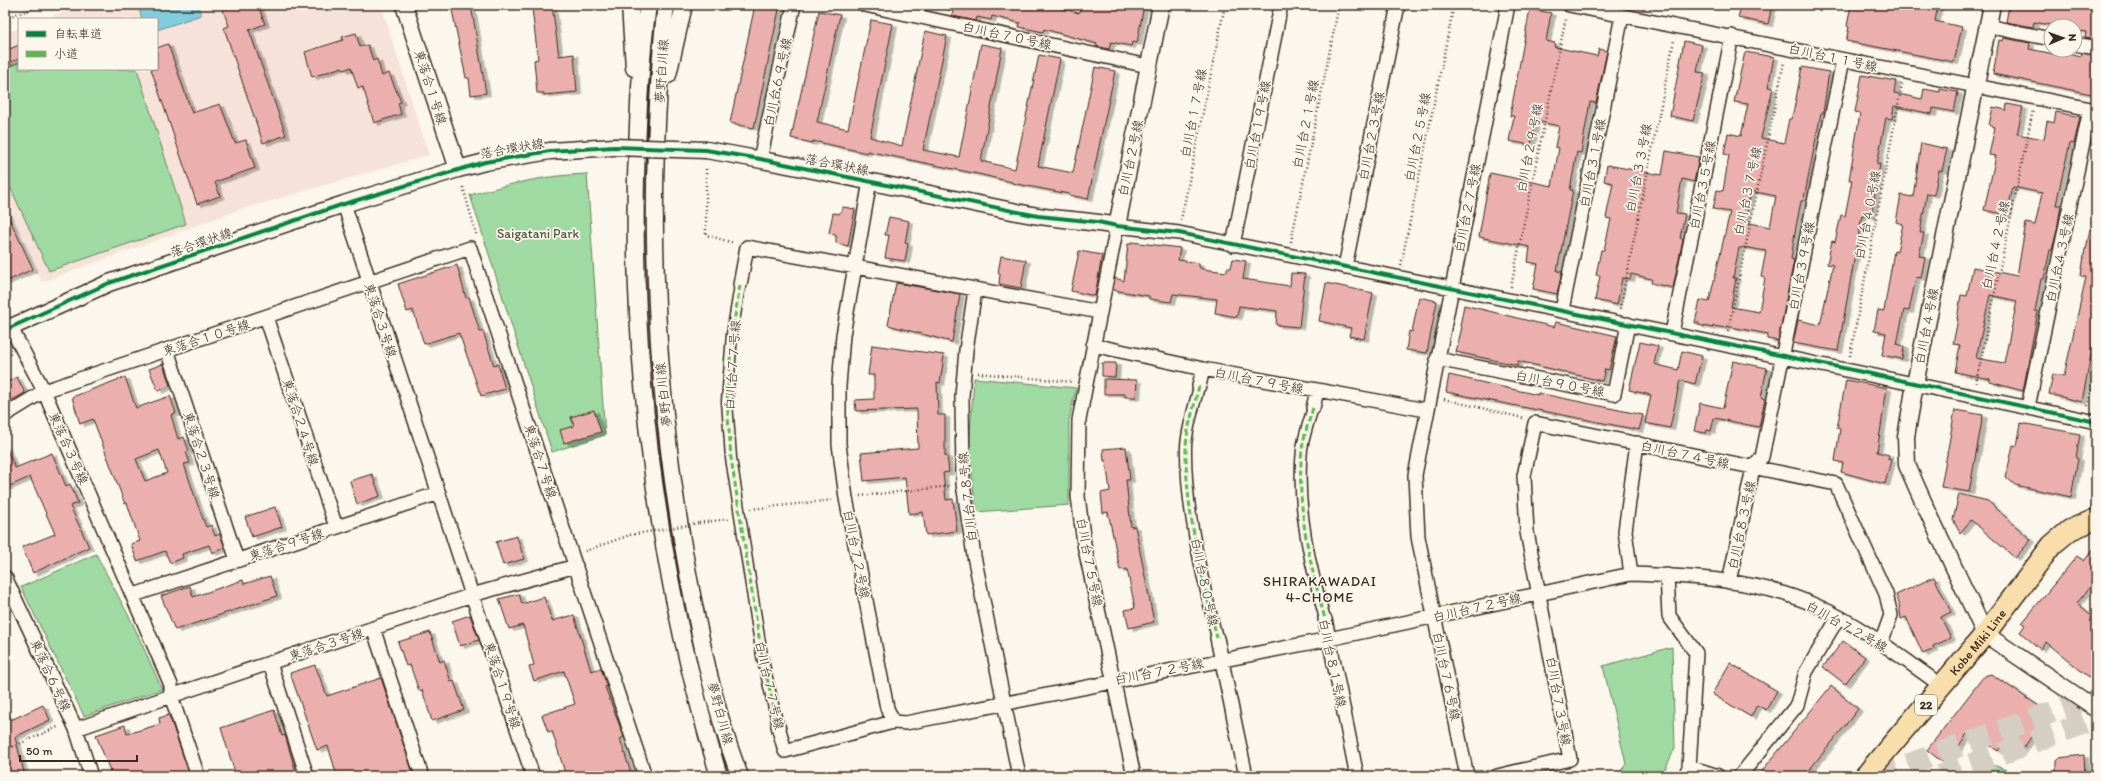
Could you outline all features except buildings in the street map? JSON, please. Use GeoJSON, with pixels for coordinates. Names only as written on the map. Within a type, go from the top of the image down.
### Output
{"type":"FeatureCollection","features":[{"type":"Feature","properties":{"kind":"main road","name":"Kobe Miki Line"},"geometry":{"type":"LineString","coordinates":[[1865,776],[1985,634],[2052,545],[2070,530],[2096,519]]}},
{"type":"Feature","properties":{"kind":"street","name":"東落合１号線"},"geometry":{"type":"LineString","coordinates":[[404,5],[458,169]]}},
{"type":"Feature","properties":{"kind":"street"},"geometry":{"type":"LineString","coordinates":[[630,5],[638,114]]}},
{"type":"Feature","properties":{"kind":"street","name":"夢野白川線"},"geometry":{"type":"LineString","coordinates":[[648,5],[638,114],[635,238],[638,313],[645,414],[653,483],[675,608],[703,723],[719,776]]}},
{"type":"Feature","properties":{"kind":"street","name":"夢野白川線"},"geometry":{"type":"LineString","coordinates":[[666,5],[657,115],[654,222],[655,302],[661,387],[681,538],[696,620],[725,732],[740,776]]}},
{"type":"Feature","properties":{"kind":"street"},"geometry":{"type":"LineString","coordinates":[[657,115],[678,38],[684,5]]}},
{"type":"Feature","properties":{"kind":"street","name":"白川台６９号線"},"geometry":{"type":"LineString","coordinates":[[760,159],[794,5]]}},
{"type":"Feature","properties":{"kind":"street","name":"白川台７０号線"},"geometry":{"type":"LineString","coordinates":[[865,5],[1148,66]]}},
{"type":"Feature","properties":{"kind":"street","name":"白川台２号線"},"geometry":{"type":"LineString","coordinates":[[1093,345],[1161,5]]}},
{"type":"Feature","properties":{"kind":"street","name":"白川台１９号線"},"geometry":{"type":"LineString","coordinates":[[1233,245],[1281,5]]}},
{"type":"Feature","properties":{"kind":"street","name":"白川台２３号線"},"geometry":{"type":"LineString","coordinates":[[1345,267],[1398,5]]}},
{"type":"Feature","properties":{"kind":"street","name":"白川台２７号線"},"geometry":{"type":"LineString","coordinates":[[1426,410],[1508,5]]}},
{"type":"Feature","properties":{"kind":"street","name":"白川台４号線"},"geometry":{"type":"LineString","coordinates":[[1985,634],[1907,465],[1906,437],[1915,384],[1992,5]]}},
{"type":"Feature","properties":{"kind":"street","name":"白川台１１号線"},"geometry":{"type":"LineString","coordinates":[[1568,9],[1622,16],[1732,36],[1843,60],[2093,110]]}},
{"type":"Feature","properties":{"kind":"street","name":"白川台３１号線"},"geometry":{"type":"LineString","coordinates":[[1562,310],[1622,16]]}},
{"type":"Feature","properties":{"kind":"street"},"geometry":{"type":"LineString","coordinates":[[1987,26],[2043,37]]}},
{"type":"Feature","properties":{"kind":"street","name":"白川台３５号線"},"geometry":{"type":"LineString","coordinates":[[1672,333],[1732,36]]}},
{"type":"Feature","properties":{"kind":"street"},"geometry":{"type":"LineString","coordinates":[[2083,46],[2096,48]]}},
{"type":"Feature","properties":{"kind":"street","name":"白川台３９号線"},"geometry":{"type":"LineString","coordinates":[[1753,468],[1762,457],[1843,60]]}},
{"type":"Feature","properties":{"kind":"street","name":"白川台４３号線"},"geometry":{"type":"LineString","coordinates":[[2028,407],[2093,110]]}},
{"type":"Feature","properties":{"kind":"street","name":"落合環状線"},"geometry":{"type":"LineString","coordinates":[[8,329],[109,283],[344,204],[485,162],[550,151],[614,147],[706,150],[760,159],[1038,216],[1098,222],[1117,226]]}},
{"type":"Feature","properties":{"kind":"street","name":"白川台７２号線"},"geometry":{"type":"LineString","coordinates":[[870,181],[842,342],[839,386],[839,444],[851,525],[888,708],[893,722],[906,723],[1114,680],[1329,639],[1631,574],[1667,575],[1729,582],[1767,590],[1816,606],[1881,643],[1942,686]]}},
{"type":"Feature","properties":{"kind":"street","name":"東落合３号線"},"geometry":{"type":"LineString","coordinates":[[8,329],[44,391],[134,595],[171,685],[171,696],[472,595],[344,204]]}},
{"type":"Feature","properties":{"kind":"street"},"geometry":{"type":"LineString","coordinates":[[1117,226],[1179,233],[1562,310],[2091,420]]}},
{"type":"Feature","properties":{"kind":"street"},"geometry":{"type":"LineString","coordinates":[[746,247],[1100,312]]}},
{"type":"Feature","properties":{"kind":"street","name":"白川台７７号線"},"geometry":{"type":"LineString","coordinates":[[746,247],[732,334],[727,400],[731,458],[762,656],[785,751],[893,722]]}},
{"type":"Feature","properties":{"kind":"street"},"geometry":{"type":"LineString","coordinates":[[369,282],[470,248]]}},
{"type":"Feature","properties":{"kind":"street","name":"東落合７号線"},"geometry":{"type":"LineString","coordinates":[[470,248],[645,776]]}},
{"type":"Feature","properties":{"kind":"street","name":"東落合１０号線"},"geometry":{"type":"LineString","coordinates":[[44,391],[369,282]]}},
{"type":"Feature","properties":{"kind":"street","name":"白川台７８号線"},"geometry":{"type":"LineString","coordinates":[[975,290],[964,371],[961,436],[965,509],[1004,703]]}},
{"type":"Feature","properties":{"kind":"street","name":"東落合２４号線"},"geometry":{"type":"LineString","coordinates":[[266,316],[336,527]]}},
{"type":"Feature","properties":{"kind":"street","name":"白川台９０号線"},"geometry":{"type":"LineString","coordinates":[[1437,359],[1614,394],[1628,324]]}},
{"type":"Feature","properties":{"kind":"street","name":"白川台７９号線"},"geometry":{"type":"LineString","coordinates":[[1093,345],[1203,369],[1426,410]]}},
{"type":"Feature","properties":{"kind":"street","name":"白川台７５号線"},"geometry":{"type":"LineString","coordinates":[[1093,345],[1079,420],[1078,496],[1084,544],[1134,776]]}},
{"type":"Feature","properties":{"kind":"street","name":"東落合２３号線"},"geometry":{"type":"LineString","coordinates":[[167,350],[237,560]]}},
{"type":"Feature","properties":{"kind":"street"},"geometry":{"type":"LineString","coordinates":[[1199,386],[1203,369]]}},
{"type":"Feature","properties":{"kind":"street","name":"白川台８０号線"},"geometry":{"type":"LineString","coordinates":[[1199,386],[1186,445],[1190,492],[1200,566],[1222,659],[1246,776]]}},
{"type":"Feature","properties":{"kind":"street"},"geometry":{"type":"LineString","coordinates":[[5,415],[44,391]]}},
{"type":"Feature","properties":{"kind":"street"},"geometry":{"type":"LineString","coordinates":[[1313,408],[1317,391]]}},
{"type":"Feature","properties":{"kind":"street","name":"白川台８１号線"},"geometry":{"type":"LineString","coordinates":[[1313,408],[1302,449],[1302,508],[1311,567],[1325,619],[1357,776]]}},
{"type":"Feature","properties":{"kind":"street","name":"白川台７６号線"},"geometry":{"type":"LineString","coordinates":[[1426,410],[1415,475],[1418,536],[1467,776]]}},
{"type":"Feature","properties":{"kind":"street"},"geometry":{"type":"LineString","coordinates":[[1535,423],[1524,476],[1527,532],[1540,593]]}},
{"type":"Feature","properties":{"kind":"street","name":"白川台７４号線"},"geometry":{"type":"LineString","coordinates":[[1535,423],[1836,484],[1886,594],[1891,614],[1881,643]]}},
{"type":"Feature","properties":{"kind":"street"},"geometry":{"type":"LineString","coordinates":[[1631,574],[1625,531],[1637,443]]}},
{"type":"Feature","properties":{"kind":"street","name":"白川台８３号線"},"geometry":{"type":"LineString","coordinates":[[1729,582],[1753,468]]}},
{"type":"Feature","properties":{"kind":"street","name":"東落合９号線"},"geometry":{"type":"LineString","coordinates":[[134,595],[439,493]]}},
{"type":"Feature","properties":{"kind":"street"},"geometry":{"type":"LineString","coordinates":[[472,595],[576,566]]}},
{"type":"Feature","properties":{"kind":"street"},"geometry":{"type":"LineString","coordinates":[[1667,575],[1669,616],[1696,653],[1687,771],[1718,776]]}},
{"type":"Feature","properties":{"kind":"street","name":"東落合６号線"},"geometry":{"type":"LineString","coordinates":[[5,577],[76,729],[91,776]]}},
{"type":"Feature","properties":{"kind":"street","name":"白川台７３号線"},"geometry":{"type":"LineString","coordinates":[[1497,776],[1570,759],[1540,593]]}},
{"type":"Feature","properties":{"kind":"street","name":"東落合１９号線"},"geometry":{"type":"LineString","coordinates":[[472,595],[533,776]]}},
{"type":"Feature","properties":{"kind":"street"},"geometry":{"type":"LineString","coordinates":[[1740,776],[1798,706],[1806,672],[1838,618]]}},
{"type":"Feature","properties":{"kind":"street"},"geometry":{"type":"LineString","coordinates":[[373,628],[422,776]]}},
{"type":"Feature","properties":{"kind":"street"},"geometry":{"type":"LineString","coordinates":[[1985,634],[2096,709]]}},
{"type":"Feature","properties":{"kind":"street"},"geometry":{"type":"LineString","coordinates":[[270,663],[307,776]]}},
{"type":"Feature","properties":{"kind":"street"},"geometry":{"type":"LineString","coordinates":[[76,729],[171,696],[198,776]]}},
{"type":"Feature","properties":{"kind":"street"},"geometry":{"type":"LineString","coordinates":[[1004,703],[1019,776]]}},
{"type":"Feature","properties":{"kind":"path"},"geometry":{"type":"LineString","coordinates":[[5,18],[43,5]]}},
{"type":"Feature","properties":{"kind":"path"},"geometry":{"type":"LineString","coordinates":[[706,169],[706,235],[746,247]]}},
{"type":"Feature","properties":{"kind":"path"},"geometry":{"type":"LineString","coordinates":[[463,187],[480,245],[470,248]]}},
{"type":"Feature","properties":{"kind":"path"},"geometry":{"type":"LineString","coordinates":[[2091,420],[2096,366]]}},
{"type":"Feature","properties":{"kind":"path"},"geometry":{"type":"LineString","coordinates":[[964,371],[1085,383]]}},
{"type":"Feature","properties":{"kind":"path"},"geometry":{"type":"LineString","coordinates":[[1426,410],[1438,398],[1520,416],[1535,423]]}},
{"type":"Feature","properties":{"kind":"path"},"geometry":{"type":"LineString","coordinates":[[630,535],[740,517]]}},
{"type":"Feature","properties":{"kind":"path"},"geometry":{"type":"LineString","coordinates":[[5,750],[61,726]]}},
{"type":"Feature","properties":{"kind":"shaded area"},"geometry":{"type":"Polygon","coordinates":[[[84,5],[381,5],[429,155],[236,211],[42,282],[5,201],[5,33],[18,28],[18,70],[158,70],[158,18],[47,18],[84,5]]]}},
{"type":"Feature","properties":{"kind":"green space"},"geometry":{"type":"Polygon","coordinates":[[[18,62],[18,70],[137,70],[186,224],[49,271],[5,176],[5,68],[18,62]]]}},
{"type":"Feature","properties":{"kind":"green space","name":"Saigatani Park"},"geometry":{"type":"Polygon","coordinates":[[[587,174],[605,435],[552,452],[470,195],[528,181],[557,176],[587,174]]]}},
{"type":"Feature","properties":{"kind":"green space"},"geometry":{"type":"Polygon","coordinates":[[[974,378],[1076,388],[1069,420],[1069,505],[976,512],[969,447],[974,378]]]}},
{"type":"Feature","properties":{"kind":"green space"},"geometry":{"type":"Polygon","coordinates":[[[96,554],[132,622],[162,689],[84,716],[21,587],[96,554]]]}},
{"type":"Feature","properties":{"kind":"green space"},"geometry":{"type":"Polygon","coordinates":[[[1672,647],[1675,748],[1662,776],[1617,776],[1626,764],[1603,666],[1672,647]]]}},
{"type":"Feature","properties":{"kind":"green space"},"geometry":{"type":"Polygon","coordinates":[[[1993,765],[2022,775],[2023,776],[1968,776],[1993,765]]]}},
{"type":"Feature","properties":{"kind":"water"},"geometry":{"type":"Polygon","coordinates":[[[152,5],[198,5],[201,15],[158,30],[158,18],[142,18],[139,9],[152,5]]]}},
{"type":"Feature","properties":{"kind":"tunnel"},"geometry":{"type":"LineString","coordinates":[[1877,776],[2096,696]]}},
{"type":"Feature","properties":{"kind":"tunnel"},"geometry":{"type":"LineString","coordinates":[[1940,776],[2096,719]]}},
{"type":"Feature","properties":{"kind":"marked path"},"geometry":{"type":"LineString","coordinates":[[740,285],[732,334],[727,401],[731,458],[762,656],[778,726]]}},
{"type":"Feature","properties":{"kind":"marked path"},"geometry":{"type":"LineString","coordinates":[[1199,386],[1189,424],[1186,446],[1186,470],[1191,519],[1217,638]]}},
{"type":"Feature","properties":{"kind":"marked path"},"geometry":{"type":"LineString","coordinates":[[1313,408],[1305,433],[1302,449],[1301,492],[1306,535],[1314,577],[1325,619]]}},
{"type":"Feature","properties":{"kind":"cycle path"},"geometry":{"type":"LineString","coordinates":[[5,330],[109,283],[344,204],[485,162],[550,151],[614,147],[706,150],[760,159],[1038,216],[1098,222],[1117,226],[1179,233],[1848,369],[2096,422]]}},
{"type":"Feature","properties":{"kind":"district","name":"SHIRAKAWADAI 4-CHOME"},"geometry":{"type":"Point","coordinates":[1320,590]}}]}
